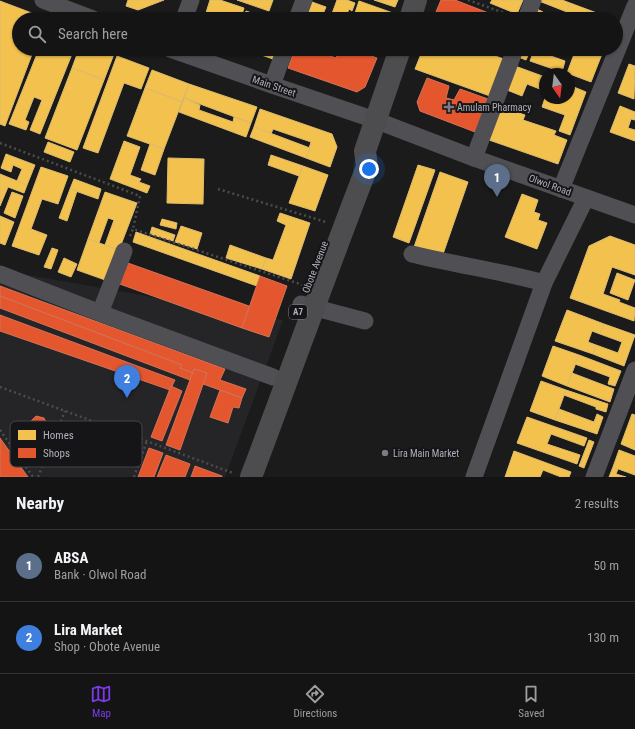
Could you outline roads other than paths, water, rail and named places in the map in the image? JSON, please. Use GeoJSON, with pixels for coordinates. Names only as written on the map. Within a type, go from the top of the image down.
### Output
{"type":"FeatureCollection","features":[{"type":"Feature","properties":{"kind":"main road"},"geometry":{"type":"LineString","coordinates":[[412,12],[416,0]]}},
{"type":"Feature","properties":{"kind":"main road","name":"Obote Avenue"},"geometry":{"type":"LineString","coordinates":[[241,476],[273,377],[367,167],[365,151],[398,56]]}},
{"type":"Feature","properties":{"kind":"main road","name":"Obote Avenue"},"geometry":{"type":"LineString","coordinates":[[241,476],[288,380],[307,299],[332,224],[353,162],[365,151]]}},
{"type":"Feature","properties":{"kind":"street"},"geometry":{"type":"LineString","coordinates":[[43,0],[75,12]]}},
{"type":"Feature","properties":{"kind":"street"},"geometry":{"type":"LineString","coordinates":[[187,12],[191,0]]}},
{"type":"Feature","properties":{"kind":"street"},"geometry":{"type":"LineString","coordinates":[[299,12],[304,0]]}},
{"type":"Feature","properties":{"kind":"street"},"geometry":{"type":"LineString","coordinates":[[525,12],[533,0]]}},
{"type":"Feature","properties":{"kind":"street"},"geometry":{"type":"LineString","coordinates":[[623,36],[635,6]]}},
{"type":"Feature","properties":{"kind":"street","name":"Main Street"},"geometry":{"type":"LineString","coordinates":[[191,56],[375,120]]}},
{"type":"Feature","properties":{"kind":"street"},"geometry":{"type":"LineString","coordinates":[[272,85],[282,56]]}},
{"type":"Feature","properties":{"kind":"street"},"geometry":{"type":"LineString","coordinates":[[474,158],[512,56]]}},
{"type":"Feature","properties":{"kind":"street"},"geometry":{"type":"LineString","coordinates":[[561,189],[615,56]]}},
{"type":"Feature","properties":{"kind":"street","name":"Olwol Road"},"geometry":{"type":"LineString","coordinates":[[375,120],[474,158],[635,215]]}},
{"type":"Feature","properties":{"kind":"street"},"geometry":{"type":"LineString","coordinates":[[474,477],[544,283],[586,198]]}},
{"type":"Feature","properties":{"kind":"street"},"geometry":{"type":"LineString","coordinates":[[100,313],[124,251]]}},
{"type":"Feature","properties":{"kind":"street"},"geometry":{"type":"LineString","coordinates":[[412,254],[450,264],[510,274],[544,283]]}},
{"type":"Feature","properties":{"kind":"street"},"geometry":{"type":"LineString","coordinates":[[0,274],[273,377]]}},
{"type":"Feature","properties":{"kind":"street"},"geometry":{"type":"LineString","coordinates":[[307,299],[365,321]]}},
{"type":"Feature","properties":{"kind":"street"},"geometry":{"type":"LineString","coordinates":[[594,477],[635,370]]}},
{"type":"Feature","properties":{"kind":"place","name":"Amulam Pharmacy"},"geometry":{"type":"Point","coordinates":[449,107]}},
{"type":"Feature","properties":{"kind":"place","name":"ABSA"},"geometry":{"type":"Point","coordinates":[497,197]}},
{"type":"Feature","properties":{"kind":"place","name":"Lira Market"},"geometry":{"type":"Point","coordinates":[127,398]}},
{"type":"Feature","properties":{"kind":"place","name":"Lira Main Market"},"geometry":{"type":"Point","coordinates":[385,453]}}]}
